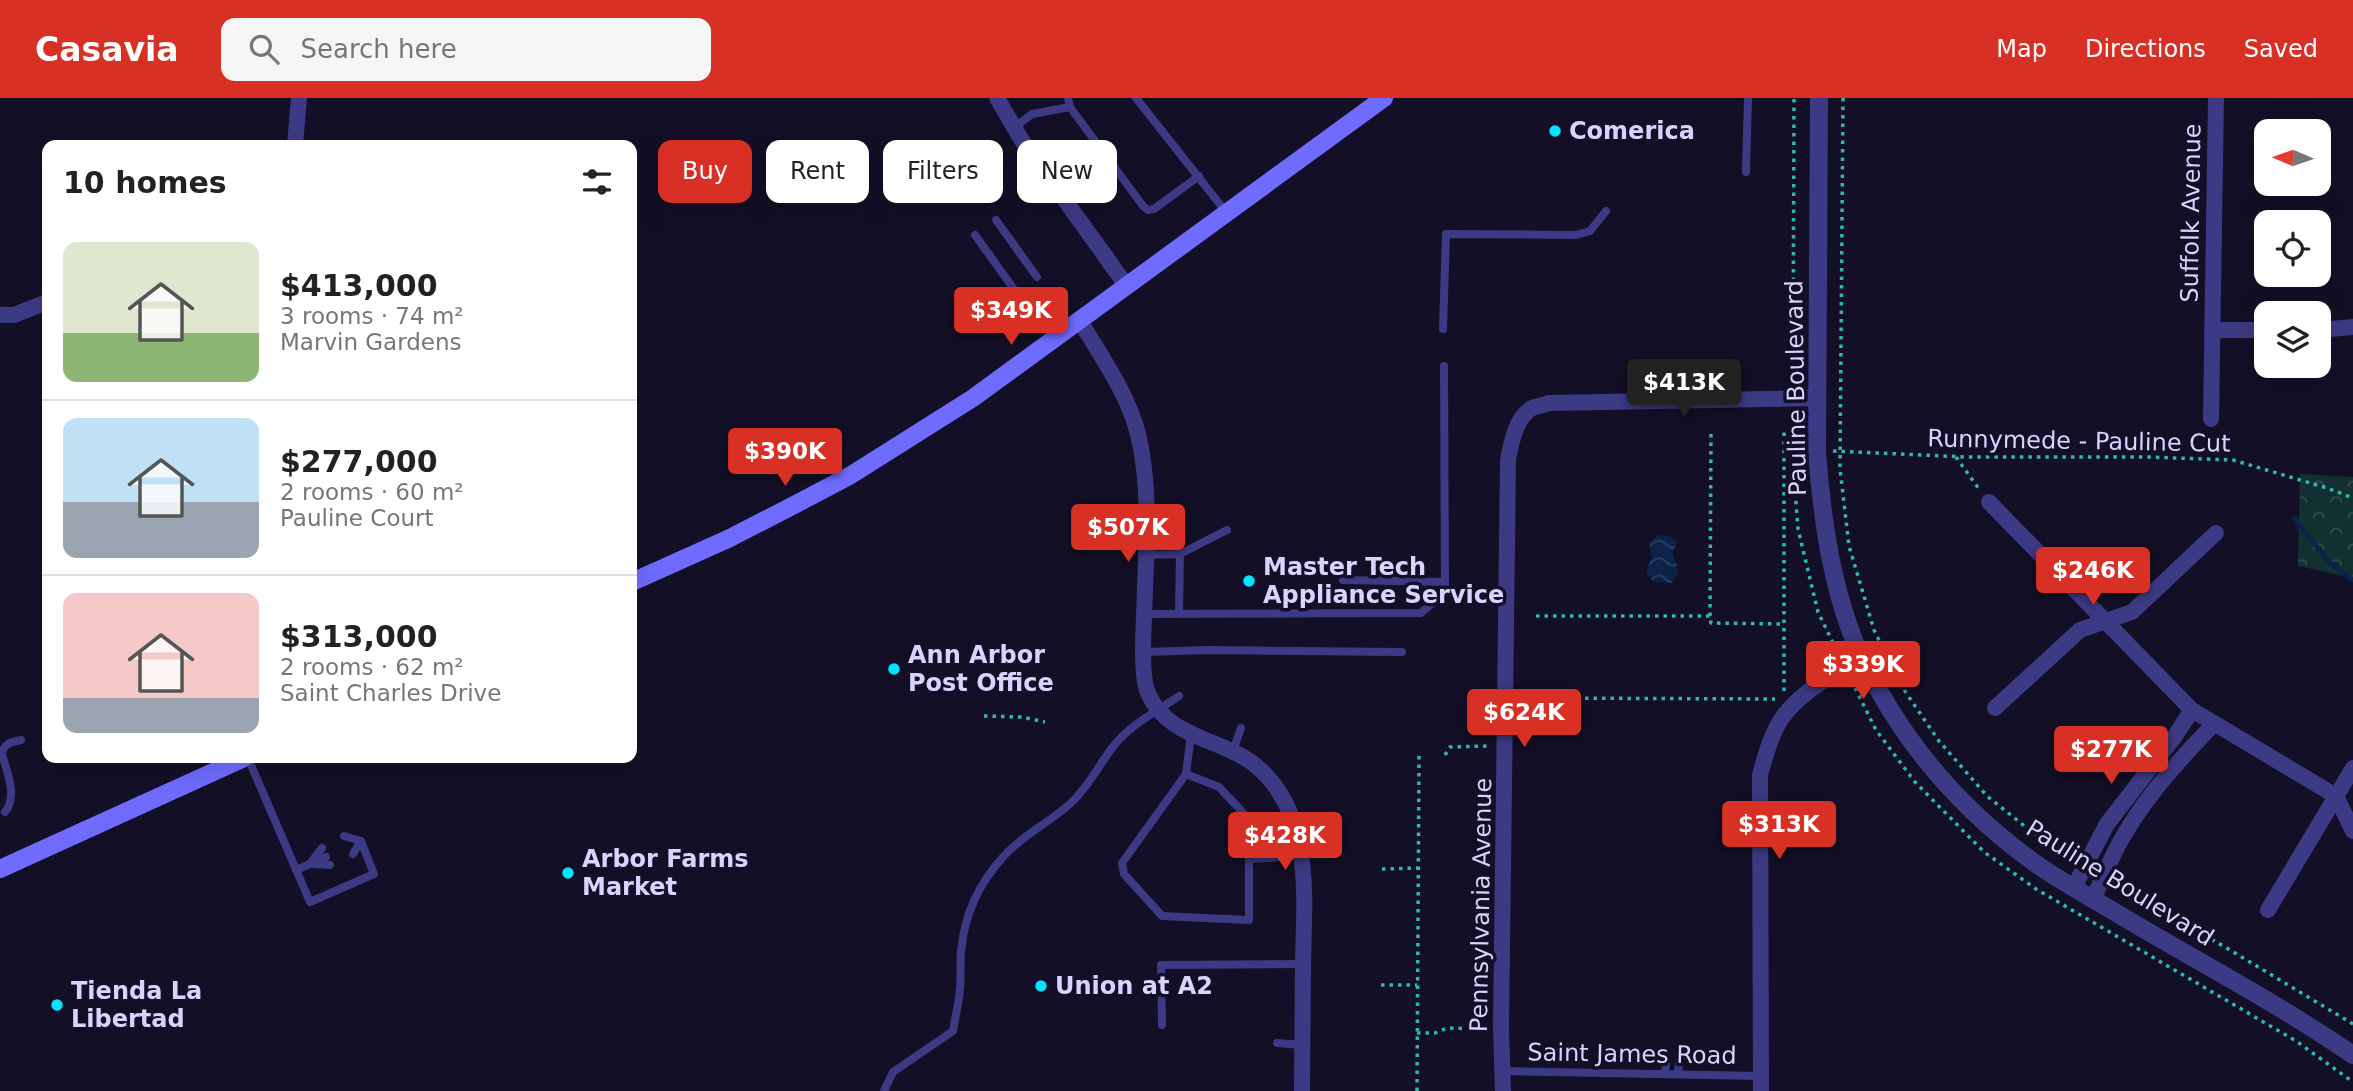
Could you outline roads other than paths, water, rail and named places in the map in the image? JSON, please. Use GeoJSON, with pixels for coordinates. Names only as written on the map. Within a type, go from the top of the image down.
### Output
{"type":"FeatureCollection","features":[{"type":"Feature","properties":{"kind":"main road"},"geometry":{"type":"LineString","coordinates":[[637,580],[730,538],[851,475],[973,398],[1384,98]]}},
{"type":"Feature","properties":{"kind":"main road"},"geometry":{"type":"LineString","coordinates":[[0,869],[235,763]]}},
{"type":"Feature","properties":{"kind":"street"},"geometry":{"type":"LineString","coordinates":[[295,140],[299,98]]}},
{"type":"Feature","properties":{"kind":"street","name":"Pauline Boulevard"},"geometry":{"type":"LineString","coordinates":[[1819,98],[1817,451],[1826,531],[1842,601],[1861,657],[1890,710],[1923,758],[1951,792],[2030,860],[2309,1025],[2353,1055]]}},
{"type":"Feature","properties":{"kind":"street","name":"Suffolk Avenue"},"geometry":{"type":"LineString","coordinates":[[2211,419],[2216,98]]}},
{"type":"Feature","properties":{"kind":"street"},"geometry":{"type":"LineString","coordinates":[[997,99],[1126,285]]}},
{"type":"Feature","properties":{"kind":"street"},"geometry":{"type":"LineString","coordinates":[[0,315],[14,315],[42,304]]}},
{"type":"Feature","properties":{"kind":"street"},"geometry":{"type":"LineString","coordinates":[[1080,321],[1126,401],[1137,432],[1146,479],[1144,677],[1147,692],[1158,710],[1173,724],[1233,751],[1255,765],[1273,783],[1292,816],[1304,879],[1302,1091]]}},
{"type":"Feature","properties":{"kind":"street"},"geometry":{"type":"LineString","coordinates":[[2331,329],[2353,327]]}},
{"type":"Feature","properties":{"kind":"street"},"geometry":{"type":"LineString","coordinates":[[2211,330],[2254,330]]}},
{"type":"Feature","properties":{"kind":"street","name":"Pennsylvania Avenue"},"geometry":{"type":"LineString","coordinates":[[1503,1091],[1501,1029],[1508,460],[1519,422],[1531,409],[1549,403],[1818,398]]}},
{"type":"Feature","properties":{"kind":"street"},"geometry":{"type":"LineString","coordinates":[[1989,502],[2192,710],[2213,725],[2336,796],[2353,831]]}},
{"type":"Feature","properties":{"kind":"street"},"geometry":{"type":"LineString","coordinates":[[1994,708],[2080,630],[2132,612],[2216,533]]}},
{"type":"Feature","properties":{"kind":"street"},"geometry":{"type":"LineString","coordinates":[[1761,1084],[1760,775],[1774,732],[1782,719],[1805,694],[1861,657]]}},
{"type":"Feature","properties":{"kind":"street"},"geometry":{"type":"LineString","coordinates":[[2074,887],[2106,824],[2192,710]]}},
{"type":"Feature","properties":{"kind":"street"},"geometry":{"type":"LineString","coordinates":[[2093,899],[2124,836],[2141,809],[2190,748],[2213,725]]}},
{"type":"Feature","properties":{"kind":"street"},"geometry":{"type":"LineString","coordinates":[[2268,910],[2353,768]]}},
{"type":"Feature","properties":{"kind":"lane"},"geometry":{"type":"LineString","coordinates":[[1136,98],[1226,212]]}},
{"type":"Feature","properties":{"kind":"lane"},"geometry":{"type":"LineString","coordinates":[[1746,172],[1748,98]]}},
{"type":"Feature","properties":{"kind":"lane"},"geometry":{"type":"LineString","coordinates":[[1015,127],[1032,114],[1069,103],[1148,210],[1154,209],[1199,176]]}},
{"type":"Feature","properties":{"kind":"lane"},"geometry":{"type":"LineString","coordinates":[[1443,329],[1446,234],[1576,235],[1590,231],[1606,211]]}},
{"type":"Feature","properties":{"kind":"lane"},"geometry":{"type":"LineString","coordinates":[[996,220],[1037,276]]}},
{"type":"Feature","properties":{"kind":"lane"},"geometry":{"type":"LineString","coordinates":[[975,235],[1016,292]]}},
{"type":"Feature","properties":{"kind":"lane"},"geometry":{"type":"LineString","coordinates":[[1144,614],[1421,612],[1445,592],[1444,366]]}},
{"type":"Feature","properties":{"kind":"lane"},"geometry":{"type":"LineString","coordinates":[[1146,555],[1180,554],[1227,530]]}},
{"type":"Feature","properties":{"kind":"lane"},"geometry":{"type":"LineString","coordinates":[[1179,613],[1180,554]]}},
{"type":"Feature","properties":{"kind":"lane"},"geometry":{"type":"LineString","coordinates":[[1343,580],[1445,582]]}},
{"type":"Feature","properties":{"kind":"lane"},"geometry":{"type":"LineString","coordinates":[[1144,652],[1402,652]]}},
{"type":"Feature","properties":{"kind":"lane"},"geometry":{"type":"LineString","coordinates":[[884,1091],[893,1072],[953,1031],[960,992],[961,952],[965,929],[970,910],[990,874],[1005,854],[1075,799],[1126,733],[1179,696]]}},
{"type":"Feature","properties":{"kind":"lane"},"geometry":{"type":"LineString","coordinates":[[1233,751],[1241,728]]}},
{"type":"Feature","properties":{"kind":"lane"},"geometry":{"type":"LineString","coordinates":[[1186,774],[1219,787],[1246,816],[1250,920],[1162,916],[1124,874],[1122,863],[1186,774],[1191,734]]}},
{"type":"Feature","properties":{"kind":"lane"},"geometry":{"type":"LineString","coordinates":[[5,812],[11,805],[12,795],[2,754],[3,747],[21,740]]}},
{"type":"Feature","properties":{"kind":"lane"},"geometry":{"type":"LineString","coordinates":[[248,763],[310,902],[374,874],[361,841]]}},
{"type":"Feature","properties":{"kind":"lane"},"geometry":{"type":"LineString","coordinates":[[344,836],[361,841]]}},
{"type":"Feature","properties":{"kind":"lane"},"geometry":{"type":"LineString","coordinates":[[351,850],[361,841]]}},
{"type":"Feature","properties":{"kind":"lane"},"geometry":{"type":"LineString","coordinates":[[310,864],[322,848]]}},
{"type":"Feature","properties":{"kind":"lane"},"geometry":{"type":"LineString","coordinates":[[1249,859],[1301,856]]}},
{"type":"Feature","properties":{"kind":"lane"},"geometry":{"type":"LineString","coordinates":[[296,870],[328,861]]}},
{"type":"Feature","properties":{"kind":"lane"},"geometry":{"type":"LineString","coordinates":[[1162,1025],[1161,965],[1303,964]]}},
{"type":"Feature","properties":{"kind":"lane"},"geometry":{"type":"LineString","coordinates":[[1277,1043],[1302,1045]]}},
{"type":"Feature","properties":{"kind":"lane"},"geometry":{"type":"LineString","coordinates":[[1665,1074],[1666,1061]]}},
{"type":"Feature","properties":{"kind":"lane"},"geometry":{"type":"LineString","coordinates":[[1678,1074],[1679,1061]]}},
{"type":"Feature","properties":{"kind":"lane","name":"Saint James Road"},"geometry":{"type":"LineString","coordinates":[[1503,1072],[1678,1074],[1761,1084]]}},
{"type":"Feature","properties":{"kind":"water"},"geometry":{"type":"Polygon","coordinates":[[[1659,535],[1670,536],[1677,542],[1673,554],[1679,572],[1672,583],[1653,582],[1646,572],[1652,557],[1649,542],[1659,535]]]}},
{"type":"Feature","properties":{"kind":"waterway"},"geometry":{"type":"LineString","coordinates":[[2294,518],[2329,562],[2353,580]]}},
{"type":"Feature","properties":{"kind":"place","name":"Comerica"},"geometry":{"type":"Point","coordinates":[1555,131]}},
{"type":"Feature","properties":{"kind":"place","name":"Master Tech Appliance Service"},"geometry":{"type":"Point","coordinates":[1249,581]}},
{"type":"Feature","properties":{"kind":"place","name":"Ann Arbor Post Office"},"geometry":{"type":"Point","coordinates":[894,669]}},
{"type":"Feature","properties":{"kind":"place","name":"Arbor Farms Market"},"geometry":{"type":"Point","coordinates":[568,873]}},
{"type":"Feature","properties":{"kind":"place","name":"Union at A2"},"geometry":{"type":"Point","coordinates":[1041,986]}},
{"type":"Feature","properties":{"kind":"place","name":"Tienda La Libertad"},"geometry":{"type":"Point","coordinates":[57,1005]}}]}
